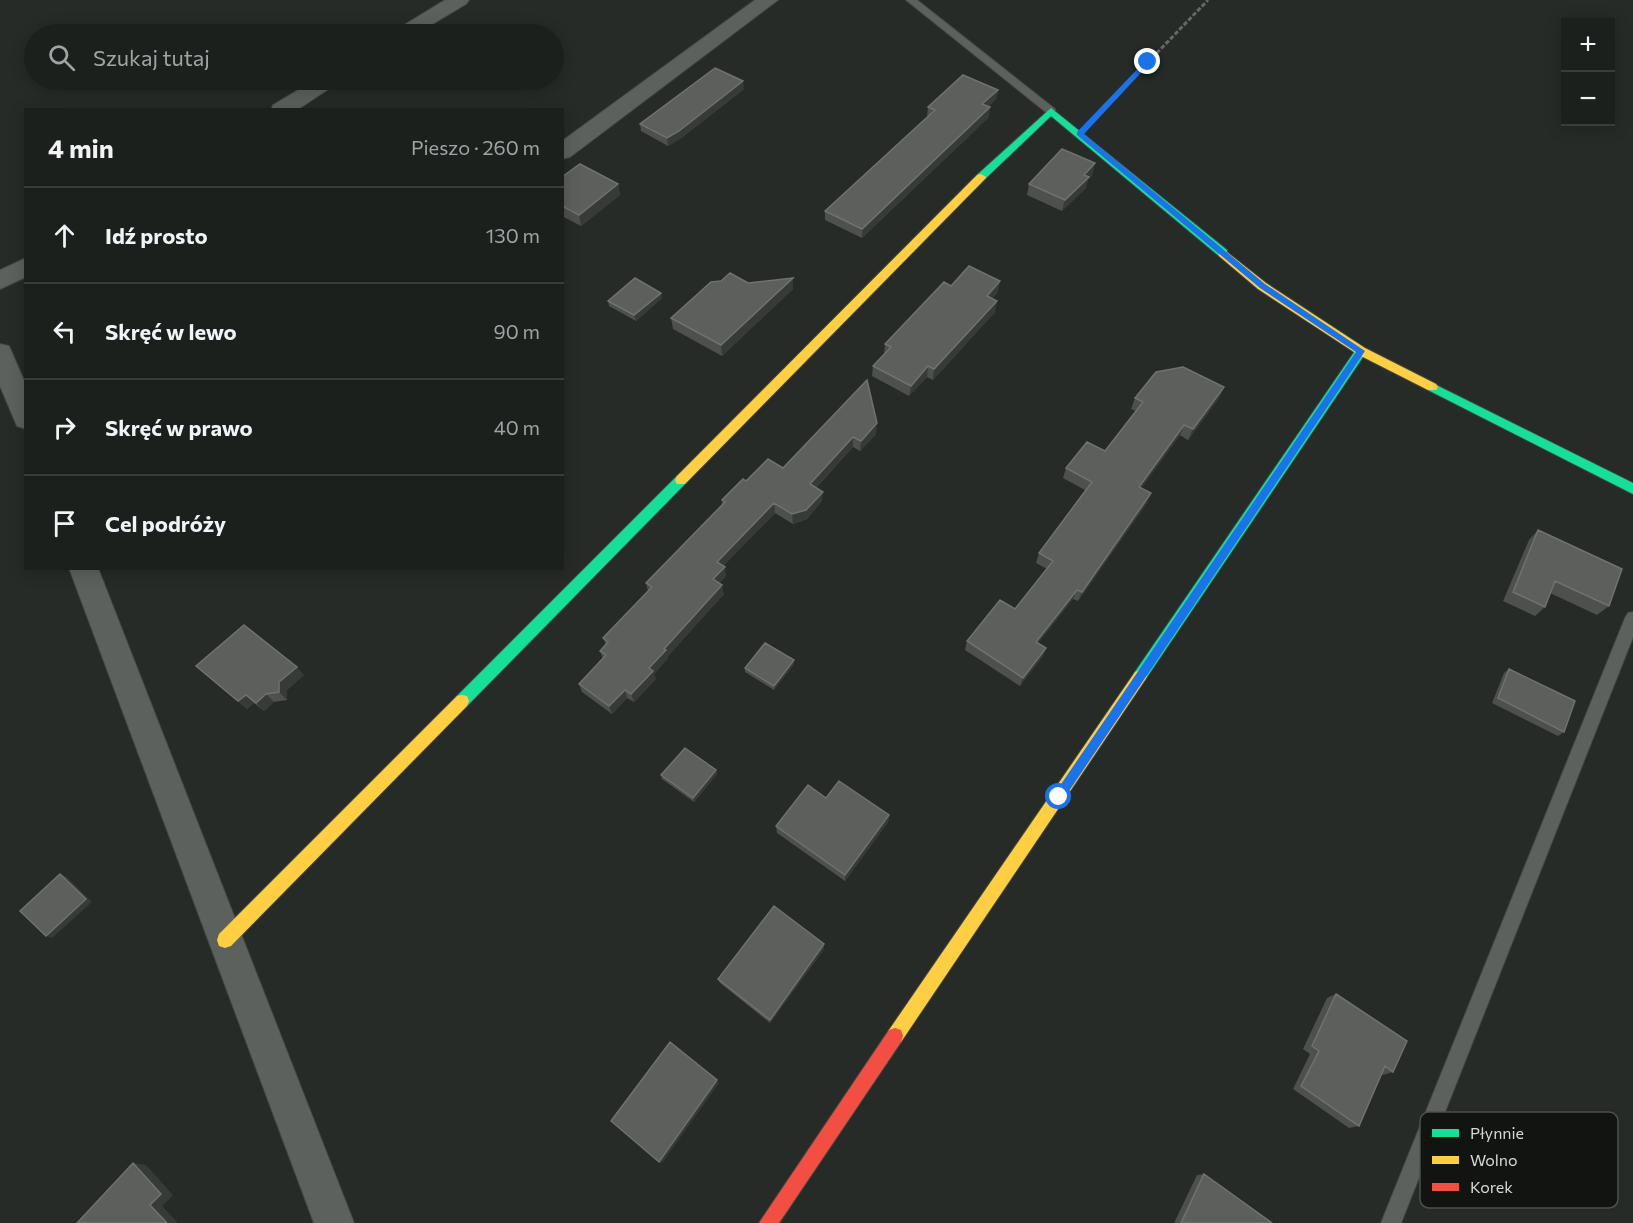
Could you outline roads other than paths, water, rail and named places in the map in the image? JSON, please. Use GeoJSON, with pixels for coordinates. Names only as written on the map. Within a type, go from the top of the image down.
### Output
{"type":"FeatureCollection","features":[{"type":"Feature","properties":{"kind":"street"},"geometry":{"type":"LineString","coordinates":[[419,24],[459,0]]}},
{"type":"Feature","properties":{"kind":"street"},"geometry":{"type":"LineString","coordinates":[[564,151],[768,0]]}},
{"type":"Feature","properties":{"kind":"street"},"geometry":{"type":"LineString","coordinates":[[283,108],[313,90]]}},
{"type":"Feature","properties":{"kind":"street"},"geometry":{"type":"LineString","coordinates":[[225,940],[977,182],[1051,111],[1262,286],[1361,351],[1633,489]]}},
{"type":"Feature","properties":{"kind":"street"},"geometry":{"type":"LineString","coordinates":[[0,281],[24,267]]}},
{"type":"Feature","properties":{"kind":"street"},"geometry":{"type":"LineString","coordinates":[[768,1223],[1361,351]]}},
{"type":"Feature","properties":{"kind":"street"},"geometry":{"type":"LineString","coordinates":[[0,353],[24,414]]}},
{"type":"Feature","properties":{"kind":"street"},"geometry":{"type":"LineString","coordinates":[[84,570],[333,1223]]}},
{"type":"Feature","properties":{"kind":"lane"},"geometry":{"type":"LineString","coordinates":[[911,0],[1051,111]]}},
{"type":"Feature","properties":{"kind":"lane"},"geometry":{"type":"LineString","coordinates":[[1435,1112],[1633,618]]}},
{"type":"Feature","properties":{"kind":"lane"},"geometry":{"type":"LineString","coordinates":[[1391,1223],[1420,1150]]}}]}
